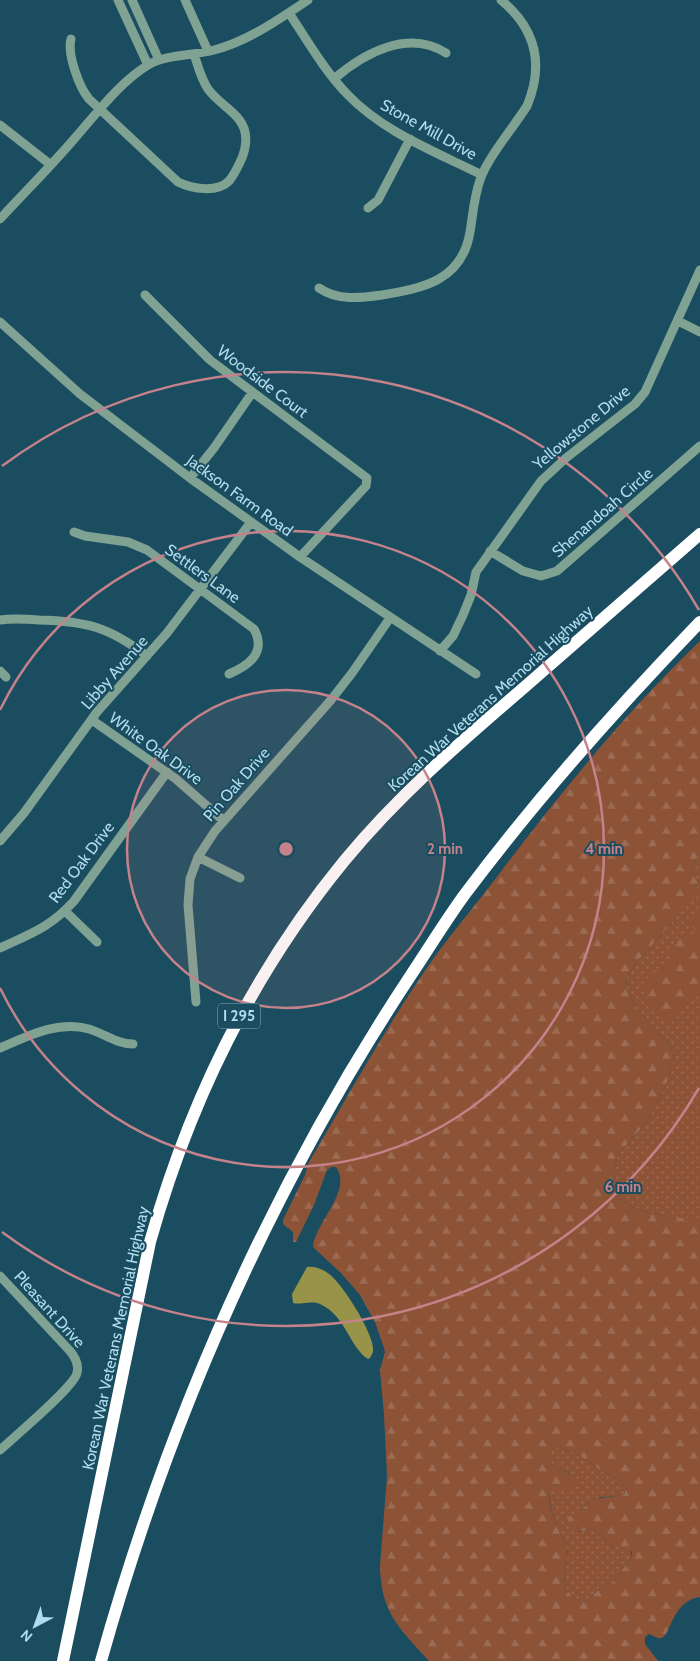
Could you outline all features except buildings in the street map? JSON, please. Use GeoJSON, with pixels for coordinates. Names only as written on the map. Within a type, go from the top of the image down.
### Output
{"type":"FeatureCollection","features":[{"type":"Feature","properties":{"kind":"highway","name":"Korean War Veterans Memorial Highway"},"geometry":{"type":"LineString","coordinates":[[63,1661],[150,1242],[183,1139],[216,1062],[242,1011],[285,941],[323,888],[345,860],[397,802],[458,745],[700,534]]}},
{"type":"Feature","properties":{"kind":"highway"},"geometry":{"type":"LineString","coordinates":[[101,1661],[125,1578],[157,1481],[217,1330],[281,1195],[353,1066],[387,1011],[466,894],[572,762],[641,684],[700,622]]}},
{"type":"Feature","properties":{"kind":"street"},"geometry":{"type":"LineString","coordinates":[[118,0],[148,65]]}},
{"type":"Feature","properties":{"kind":"street"},"geometry":{"type":"LineString","coordinates":[[132,0],[159,60]]}},
{"type":"Feature","properties":{"kind":"street"},"geometry":{"type":"LineString","coordinates":[[185,0],[208,51]]}},
{"type":"Feature","properties":{"kind":"street"},"geometry":{"type":"LineString","coordinates":[[0,219],[127,81],[148,65],[159,60],[208,51],[249,36],[308,0]]}},
{"type":"Feature","properties":{"kind":"street"},"geometry":{"type":"LineString","coordinates":[[319,288],[342,297],[365,298],[420,288],[441,278],[457,263],[470,232],[475,195],[482,175],[527,106],[536,74],[535,54],[528,32],[514,11],[501,0]]}},
{"type":"Feature","properties":{"kind":"street","name":"Stone Mill Drive"},"geometry":{"type":"LineString","coordinates":[[289,13],[334,79],[359,106],[410,139],[482,175]]}},
{"type":"Feature","properties":{"kind":"street"},"geometry":{"type":"LineString","coordinates":[[72,39],[70,53],[84,93],[100,110],[178,182],[187,187],[216,187],[228,182],[238,168],[245,151],[245,131],[239,119],[209,91],[194,54]]}},
{"type":"Feature","properties":{"kind":"street"},"geometry":{"type":"LineString","coordinates":[[334,79],[350,65],[388,46],[424,44],[446,53]]}},
{"type":"Feature","properties":{"kind":"street"},"geometry":{"type":"LineString","coordinates":[[0,125],[51,165]]}},
{"type":"Feature","properties":{"kind":"street"},"geometry":{"type":"LineString","coordinates":[[368,208],[378,200],[410,139]]}},
{"type":"Feature","properties":{"kind":"street","name":"Yellowstone Drive"},"geometry":{"type":"LineString","coordinates":[[440,651],[453,636],[471,595],[476,572],[541,481],[566,458],[635,404],[645,392],[700,270]]}},
{"type":"Feature","properties":{"kind":"street","name":"Woodside Court"},"geometry":{"type":"LineString","coordinates":[[145,295],[197,349],[252,393],[365,476],[368,484],[300,557]]}},
{"type":"Feature","properties":{"kind":"street"},"geometry":{"type":"LineString","coordinates":[[678,320],[700,332]]}},
{"type":"Feature","properties":{"kind":"street","name":"Jackson Farm Road"},"geometry":{"type":"LineString","coordinates":[[0,322],[80,394],[190,478],[300,557],[476,674]]}},
{"type":"Feature","properties":{"kind":"street"},"geometry":{"type":"LineString","coordinates":[[190,478],[214,448],[252,393]]}},
{"type":"Feature","properties":{"kind":"street","name":"Shenandoah Circle"},"geometry":{"type":"LineString","coordinates":[[490,552],[522,571],[541,576],[557,571],[700,446]]}},
{"type":"Feature","properties":{"kind":"street","name":"Libby Avenue"},"geometry":{"type":"LineString","coordinates":[[0,841],[24,813],[92,720],[201,589],[251,522]]}},
{"type":"Feature","properties":{"kind":"street","name":"Settlers Lane"},"geometry":{"type":"LineString","coordinates":[[74,532],[84,536],[124,540],[147,550],[254,629],[258,638],[258,648],[252,660],[229,674]]}},
{"type":"Feature","properties":{"kind":"street","name":"Pin Oak Drive"},"geometry":{"type":"LineString","coordinates":[[196,1002],[188,904],[190,879],[198,857],[224,821],[331,700],[390,618]]}},
{"type":"Feature","properties":{"kind":"street"},"geometry":{"type":"LineString","coordinates":[[0,620],[55,620],[93,625],[123,638],[147,656]]}},
{"type":"Feature","properties":{"kind":"street","name":"White Oak Drive"},"geometry":{"type":"LineString","coordinates":[[92,720],[167,772],[224,821]]}},
{"type":"Feature","properties":{"kind":"street","name":"Red Oak Drive"},"geometry":{"type":"LineString","coordinates":[[0,948],[42,929],[65,911],[167,772]]}},
{"type":"Feature","properties":{"kind":"street"},"geometry":{"type":"LineString","coordinates":[[198,857],[240,878]]}},
{"type":"Feature","properties":{"kind":"street"},"geometry":{"type":"LineString","coordinates":[[65,911],[96,942]]}},
{"type":"Feature","properties":{"kind":"street"},"geometry":{"type":"LineString","coordinates":[[0,1048],[38,1032],[62,1027],[88,1029],[120,1042],[133,1044]]}},
{"type":"Feature","properties":{"kind":"street","name":"Pleasant Drive"},"geometry":{"type":"LineString","coordinates":[[0,1276],[70,1351],[77,1362],[78,1368],[75,1378],[58,1397],[0,1450]]}},
{"type":"Feature","properties":{"kind":"green space"},"geometry":{"type":"Polygon","coordinates":[[[700,641],[700,854],[693,868],[699,882],[695,891],[668,927],[636,963],[627,978],[626,988],[636,1007],[652,1027],[670,1044],[674,1057],[667,1082],[646,1123],[618,1154],[612,1176],[620,1199],[634,1208],[671,1218],[700,1218],[700,1597],[690,1600],[683,1605],[664,1636],[660,1638],[649,1634],[645,1637],[645,1644],[658,1661],[429,1661],[394,1619],[388,1608],[381,1582],[380,1566],[387,1476],[380,1370],[385,1352],[384,1348],[375,1322],[360,1295],[341,1273],[313,1247],[315,1237],[332,1207],[340,1186],[340,1176],[336,1167],[331,1167],[327,1170],[314,1205],[296,1242],[293,1242],[293,1232],[283,1224],[283,1220],[305,1175],[308,1164],[379,1043],[432,960],[566,788],[618,727],[700,641]],[[555,1447],[549,1451],[549,1463],[574,1476],[579,1484],[572,1489],[549,1492],[549,1501],[568,1552],[564,1578],[565,1584],[572,1596],[585,1603],[597,1591],[611,1585],[632,1557],[632,1552],[626,1547],[613,1547],[593,1529],[574,1530],[568,1525],[568,1517],[580,1511],[592,1499],[624,1495],[626,1487],[619,1479],[605,1473],[577,1454],[555,1447]]]}},
{"type":"Feature","properties":{"kind":"green space"},"geometry":{"type":"Polygon","coordinates":[[[700,854],[700,1218],[671,1218],[634,1208],[620,1199],[612,1176],[618,1154],[646,1123],[667,1082],[674,1057],[670,1044],[652,1027],[636,1007],[626,988],[627,978],[636,963],[668,927],[697,887],[699,882],[693,868],[700,854]]]}},
{"type":"Feature","properties":{"kind":"green space"},"geometry":{"type":"Polygon","coordinates":[[[691,915],[700,916],[700,988],[689,996],[672,1020],[663,1021],[656,1014],[642,987],[651,973],[667,963],[679,936],[685,934],[699,935],[699,932],[691,923],[691,915]]]}},
{"type":"Feature","properties":{"kind":"green space"},"geometry":{"type":"Polygon","coordinates":[[[555,1447],[577,1454],[605,1473],[619,1479],[626,1487],[624,1495],[600,1497],[591,1501],[580,1511],[579,1532],[593,1529],[613,1547],[626,1547],[630,1549],[632,1557],[611,1585],[597,1591],[585,1603],[572,1596],[565,1584],[564,1578],[568,1552],[554,1519],[549,1492],[571,1474],[549,1463],[549,1451],[555,1447]]]}},
{"type":"Feature","properties":{"kind":"shaded area"},"geometry":{"type":"Polygon","coordinates":[[[307,1267],[315,1267],[327,1272],[335,1279],[349,1298],[369,1333],[373,1351],[370,1358],[368,1359],[362,1354],[342,1324],[329,1309],[313,1302],[293,1303],[292,1294],[307,1267]]]}}]}
